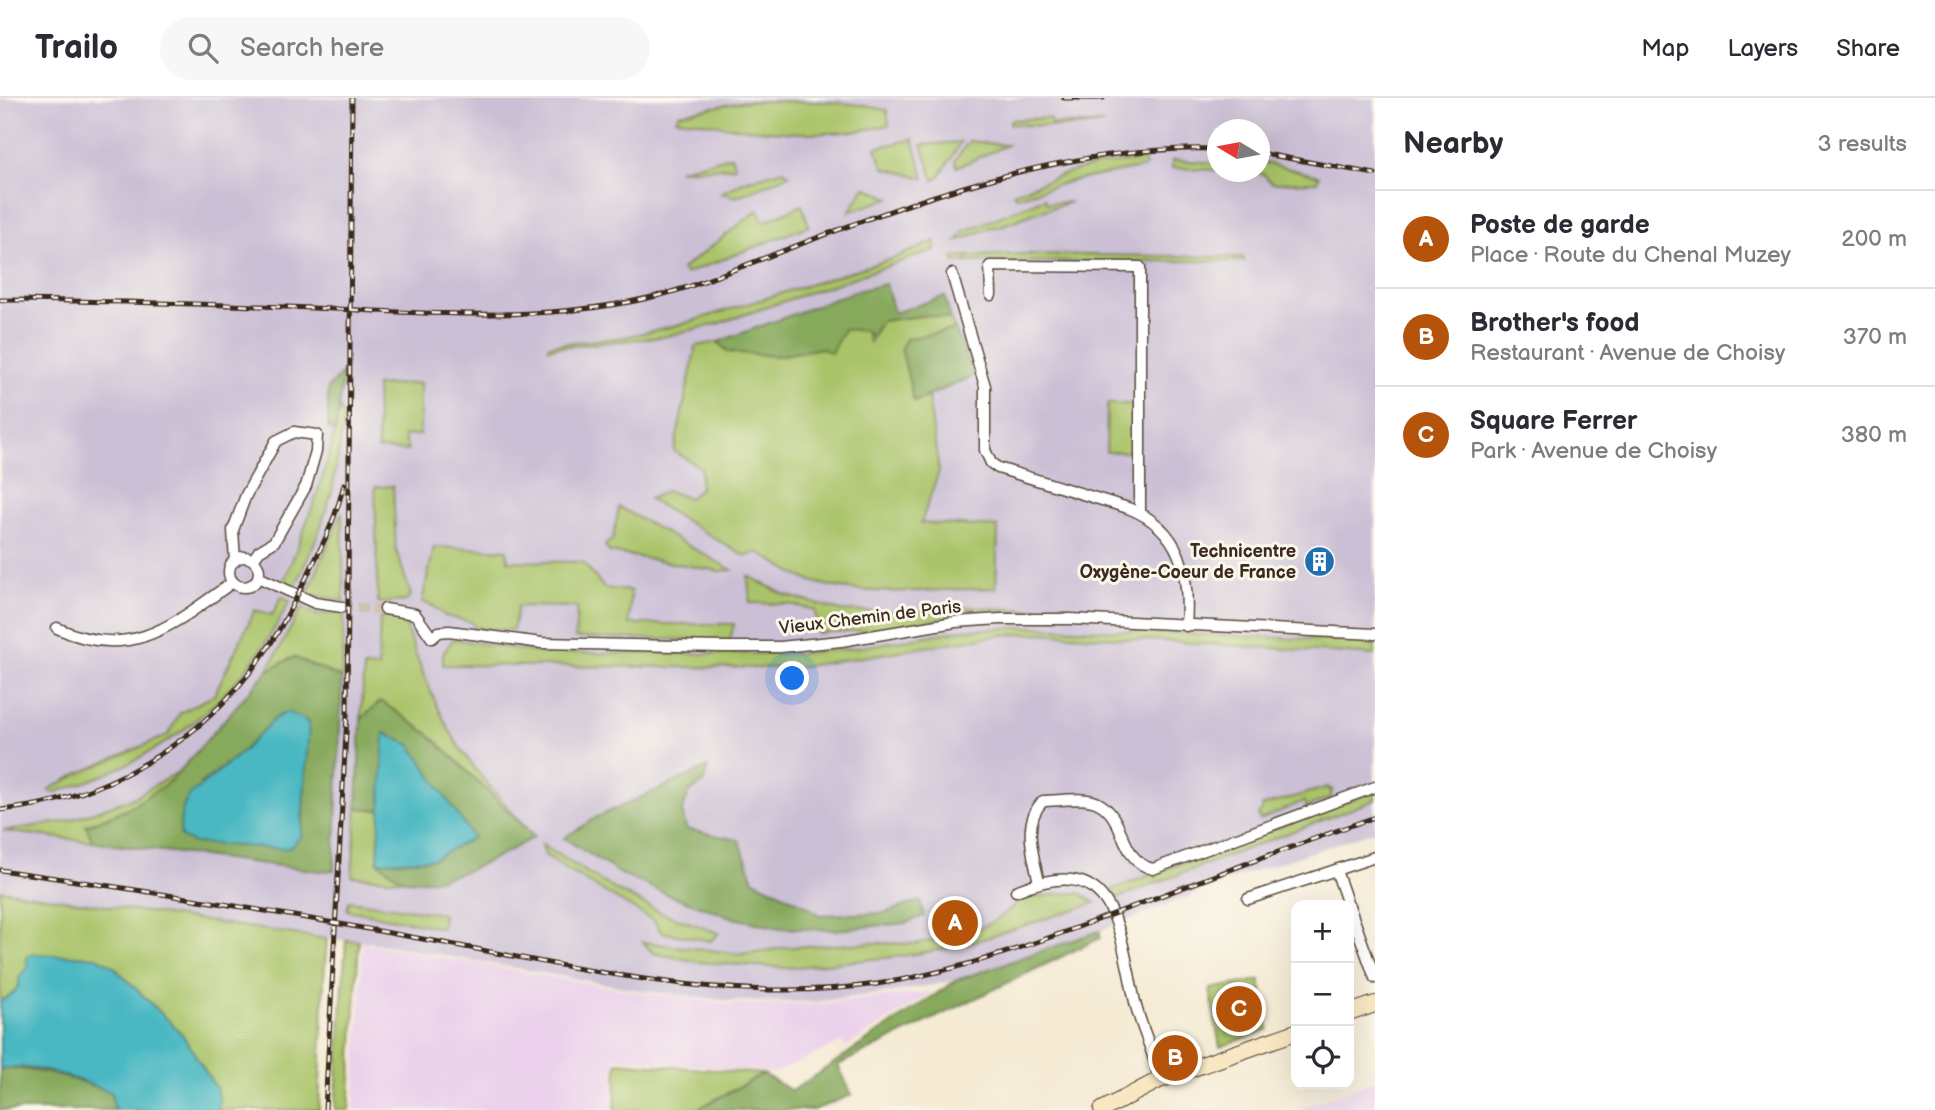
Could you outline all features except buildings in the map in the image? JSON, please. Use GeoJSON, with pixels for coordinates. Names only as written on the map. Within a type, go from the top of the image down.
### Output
{"type":"FeatureCollection","features":[{"type":"Feature","properties":{"kind":"main road"},"geometry":{"type":"LineString","coordinates":[[1354,1011],[1375,1004]]}},
{"type":"Feature","properties":{"kind":"main road"},"geometry":{"type":"LineString","coordinates":[[1102,1110],[1159,1080],[1291,1033]]}},
{"type":"Feature","properties":{"kind":"street"},"geometry":{"type":"LineString","coordinates":[[990,295],[990,267],[1140,267],[1140,513]]}},
{"type":"Feature","properties":{"kind":"street"},"geometry":{"type":"LineString","coordinates":[[953,274],[983,377],[985,450],[991,463],[1004,470],[1140,513],[1164,533],[1182,558],[1187,592],[1186,625]]}},
{"type":"Feature","properties":{"kind":"street"},"geometry":{"type":"LineString","coordinates":[[235,561],[243,557],[253,560],[258,568],[258,577],[248,587],[233,582],[230,570],[235,561],[233,530],[246,495],[276,441],[294,432],[317,435],[316,451],[306,486],[274,541],[259,551],[253,560]]}},
{"type":"Feature","properties":{"kind":"street"},"geometry":{"type":"LineString","coordinates":[[258,577],[315,603],[342,607]]}},
{"type":"Feature","properties":{"kind":"street"},"geometry":{"type":"LineString","coordinates":[[57,628],[86,638],[109,642],[141,637],[169,626],[233,582]]}},
{"type":"Feature","properties":{"kind":"street","name":"Vieux Chemin de Paris"},"geometry":{"type":"LineString","coordinates":[[385,609],[415,614],[432,638],[439,632],[449,631],[527,642],[579,645],[780,647],[841,641],[955,622],[1000,619],[1070,619],[1375,634]]}},
{"type":"Feature","properties":{"kind":"street"},"geometry":{"type":"LineString","coordinates":[[1039,882],[1030,829],[1033,811],[1043,801],[1090,801],[1100,804],[1111,814],[1137,862],[1153,869],[1375,787]]}},
{"type":"Feature","properties":{"kind":"street"},"geometry":{"type":"LineString","coordinates":[[1248,899],[1375,857]]}},
{"type":"Feature","properties":{"kind":"street"},"geometry":{"type":"LineString","coordinates":[[1336,870],[1347,900]]}},
{"type":"Feature","properties":{"kind":"street"},"geometry":{"type":"LineString","coordinates":[[1016,891],[1039,882],[1066,878],[1097,890],[1107,900],[1118,928],[1136,1005],[1159,1080]]}},
{"type":"Feature","properties":{"kind":"street"},"geometry":{"type":"LineString","coordinates":[[1354,920],[1375,978]]}},
{"type":"Feature","properties":{"kind":"shaded area"},"geometry":{"type":"Polygon","coordinates":[[[0,98],[1375,98],[1375,831],[1243,875],[1100,931],[957,980],[900,991],[813,1002],[730,1001],[645,991],[369,942],[327,939],[0,890],[0,98]]]}},
{"type":"Feature","properties":{"kind":"shaded area"},"geometry":{"type":"Polygon","coordinates":[[[363,943],[619,989],[729,1004],[814,1004],[933,992],[846,1047],[842,1042],[775,1073],[615,1058],[613,1110],[354,1110],[363,943]]]}},
{"type":"Feature","properties":{"kind":"shaded area"},"geometry":{"type":"Polygon","coordinates":[[[1375,1080],[1375,1110],[1295,1110],[1354,1089],[1375,1080]]]}},
{"type":"Feature","properties":{"kind":"green space"},"geometry":{"type":"Polygon","coordinates":[[[745,101],[861,105],[887,110],[889,125],[850,132],[810,133],[730,127],[676,119],[679,114],[745,101]]]}},
{"type":"Feature","properties":{"kind":"green space"},"geometry":{"type":"Polygon","coordinates":[[[1050,118],[1051,124],[1103,124],[1060,127],[1010,124],[1010,120],[1050,118]]]}},
{"type":"Feature","properties":{"kind":"green space"},"geometry":{"type":"Polygon","coordinates":[[[913,139],[924,178],[884,168],[876,148],[913,139]]]}},
{"type":"Feature","properties":{"kind":"green space"},"geometry":{"type":"Polygon","coordinates":[[[969,141],[1007,145],[957,167],[955,160],[969,141]]]}},
{"type":"Feature","properties":{"kind":"green space"},"geometry":{"type":"Polygon","coordinates":[[[961,142],[940,176],[934,181],[922,145],[961,142]]]}},
{"type":"Feature","properties":{"kind":"green space"},"geometry":{"type":"Polygon","coordinates":[[[731,156],[735,167],[678,170],[731,156]]]}},
{"type":"Feature","properties":{"kind":"green space"},"geometry":{"type":"Polygon","coordinates":[[[1144,160],[1146,167],[1071,181],[1017,197],[1013,193],[1097,165],[1144,160]]]}},
{"type":"Feature","properties":{"kind":"green space"},"geometry":{"type":"Polygon","coordinates":[[[1172,160],[1207,162],[1207,170],[1172,168],[1172,160]]]}},
{"type":"Feature","properties":{"kind":"green space"},"geometry":{"type":"Polygon","coordinates":[[[1270,164],[1319,176],[1317,182],[1272,183],[1270,164]]]}},
{"type":"Feature","properties":{"kind":"green space"},"geometry":{"type":"Polygon","coordinates":[[[784,170],[789,175],[736,197],[721,193],[745,181],[784,170]]]}},
{"type":"Feature","properties":{"kind":"green space"},"geometry":{"type":"Polygon","coordinates":[[[865,187],[890,198],[849,212],[865,187]]]}},
{"type":"Feature","properties":{"kind":"green space"},"geometry":{"type":"Polygon","coordinates":[[[1045,198],[1046,203],[1071,202],[957,241],[964,231],[1045,198]]]}},
{"type":"Feature","properties":{"kind":"green space"},"geometry":{"type":"Polygon","coordinates":[[[802,205],[809,226],[685,274],[682,269],[758,210],[764,222],[802,205]]]}},
{"type":"Feature","properties":{"kind":"green space"},"geometry":{"type":"Polygon","coordinates":[[[936,241],[935,250],[717,324],[663,337],[548,348],[549,345],[625,337],[683,324],[897,257],[936,241]]]}},
{"type":"Feature","properties":{"kind":"green space"},"geometry":{"type":"Polygon","coordinates":[[[1023,254],[1243,257],[1244,261],[955,262],[953,257],[1023,254]]]}},
{"type":"Feature","properties":{"kind":"green space"},"geometry":{"type":"Polygon","coordinates":[[[886,284],[894,313],[945,296],[950,319],[929,315],[881,321],[871,337],[866,331],[844,329],[831,353],[821,348],[777,356],[728,352],[718,342],[856,291],[886,284]]]}},
{"type":"Feature","properties":{"kind":"green space"},"geometry":{"type":"Polygon","coordinates":[[[929,315],[950,319],[955,329],[906,339],[914,402],[928,396],[939,471],[921,523],[998,527],[996,588],[897,592],[845,589],[822,584],[795,574],[758,552],[747,556],[741,554],[649,499],[666,491],[690,498],[700,488],[701,468],[674,451],[696,346],[718,342],[728,352],[777,356],[821,348],[844,328],[866,331],[869,342],[881,321],[929,315]]]}},
{"type":"Feature","properties":{"kind":"green space"},"geometry":{"type":"Polygon","coordinates":[[[955,329],[974,376],[914,402],[901,348],[906,339],[955,329]]]}},
{"type":"Feature","properties":{"kind":"green space"},"geometry":{"type":"Polygon","coordinates":[[[343,372],[336,431],[328,429],[328,388],[343,372]]]}},
{"type":"Feature","properties":{"kind":"green space"},"geometry":{"type":"Polygon","coordinates":[[[420,383],[420,435],[404,436],[408,451],[378,449],[376,386],[420,383]]]}},
{"type":"Feature","properties":{"kind":"green space"},"geometry":{"type":"Polygon","coordinates":[[[1107,404],[1133,404],[1132,452],[1106,452],[1107,404]]]}},
{"type":"Feature","properties":{"kind":"green space"},"geometry":{"type":"Polygon","coordinates":[[[340,408],[344,419],[332,492],[295,588],[283,583],[323,475],[340,408]]]}},
{"type":"Feature","properties":{"kind":"green space"},"geometry":{"type":"Polygon","coordinates":[[[393,486],[396,550],[411,595],[406,601],[378,603],[375,487],[393,486]]]}},
{"type":"Feature","properties":{"kind":"green space"},"geometry":{"type":"Polygon","coordinates":[[[619,507],[732,570],[719,571],[609,552],[605,545],[613,539],[619,507]]]}},
{"type":"Feature","properties":{"kind":"green space"},"geometry":{"type":"Polygon","coordinates":[[[342,511],[344,601],[307,594],[342,511]]]}},
{"type":"Feature","properties":{"kind":"green space"},"geometry":{"type":"Polygon","coordinates":[[[434,547],[507,550],[508,561],[583,562],[604,588],[631,591],[629,624],[734,624],[730,640],[575,638],[577,607],[518,606],[513,630],[475,628],[471,622],[445,616],[433,606],[422,602],[434,547]]]}},
{"type":"Feature","properties":{"kind":"green space"},"geometry":{"type":"Polygon","coordinates":[[[748,576],[785,595],[842,611],[898,612],[967,607],[1040,610],[975,614],[868,630],[817,633],[815,610],[789,604],[750,603],[748,576]]]}},
{"type":"Feature","properties":{"kind":"green space"},"geometry":{"type":"Polygon","coordinates":[[[282,596],[290,601],[270,637],[221,698],[192,723],[128,764],[52,793],[48,790],[168,735],[180,713],[214,695],[255,610],[272,615],[282,596]]]}},
{"type":"Feature","properties":{"kind":"green space"},"geometry":{"type":"Polygon","coordinates":[[[302,607],[316,615],[344,612],[342,678],[293,657],[267,671],[302,607]]]}},
{"type":"Feature","properties":{"kind":"green space"},"geometry":{"type":"Polygon","coordinates":[[[392,617],[404,622],[431,691],[458,745],[489,786],[534,837],[430,735],[382,702],[361,719],[364,667],[378,668],[380,618],[392,617]]]}},
{"type":"Feature","properties":{"kind":"green space"},"geometry":{"type":"Polygon","coordinates":[[[1030,627],[1375,642],[1375,655],[1040,633],[1001,635],[794,668],[443,665],[443,654],[453,639],[541,653],[791,654],[855,648],[961,630],[1030,627]]]}},
{"type":"Feature","properties":{"kind":"green space"},"geometry":{"type":"Polygon","coordinates":[[[293,657],[342,678],[334,870],[320,871],[93,842],[86,826],[126,810],[172,780],[267,671],[293,657]],[[282,713],[243,751],[201,784],[302,831],[308,723],[282,713]]]}},
{"type":"Feature","properties":{"kind":"green space"},"geometry":{"type":"Polygon","coordinates":[[[381,701],[430,735],[534,837],[473,868],[440,878],[406,880],[378,862],[433,859],[385,734],[381,810],[357,808],[361,719],[381,701]]]}},
{"type":"Feature","properties":{"kind":"green space"},"geometry":{"type":"Polygon","coordinates":[[[708,767],[703,783],[689,793],[682,810],[686,829],[739,840],[754,880],[807,906],[819,915],[884,913],[920,901],[924,916],[906,923],[834,930],[780,928],[734,918],[669,895],[621,874],[564,838],[597,817],[708,767]]]}},
{"type":"Feature","properties":{"kind":"green space"},"geometry":{"type":"Polygon","coordinates":[[[181,770],[149,796],[87,825],[93,842],[3,831],[68,821],[133,798],[181,770]]]}},
{"type":"Feature","properties":{"kind":"green space"},"geometry":{"type":"Polygon","coordinates":[[[1328,787],[1329,790],[1332,789],[1331,798],[1306,807],[1304,801],[1260,820],[1258,814],[1262,811],[1262,806],[1328,787]]]}},
{"type":"Feature","properties":{"kind":"green space"},"geometry":{"type":"Polygon","coordinates":[[[1375,791],[1375,800],[1112,900],[1113,889],[1375,791]]]}},
{"type":"Feature","properties":{"kind":"green space"},"geometry":{"type":"Polygon","coordinates":[[[357,808],[381,810],[378,862],[403,880],[352,876],[357,808]]]}},
{"type":"Feature","properties":{"kind":"green space"},"geometry":{"type":"Polygon","coordinates":[[[542,845],[616,890],[662,913],[719,933],[711,941],[661,932],[654,921],[545,855],[542,845]]]}},
{"type":"Feature","properties":{"kind":"green space"},"geometry":{"type":"Polygon","coordinates":[[[0,890],[327,939],[319,1110],[0,1110],[0,890]]]}},
{"type":"Feature","properties":{"kind":"green space"},"geometry":{"type":"Polygon","coordinates":[[[1067,893],[1082,894],[1095,903],[958,947],[902,956],[787,968],[698,962],[653,953],[643,942],[741,954],[790,947],[915,944],[963,934],[987,925],[1021,899],[1067,893]]]}},
{"type":"Feature","properties":{"kind":"green space"},"geometry":{"type":"Polygon","coordinates":[[[349,901],[443,914],[442,928],[347,910],[349,901]]]}},
{"type":"Feature","properties":{"kind":"green space"},"geometry":{"type":"Polygon","coordinates":[[[1100,931],[1100,938],[838,1065],[852,1095],[814,1110],[696,1110],[763,1074],[792,1091],[957,980],[1100,931]]]}},
{"type":"Feature","properties":{"kind":"green space"},"geometry":{"type":"Polygon","coordinates":[[[346,940],[359,941],[349,1110],[335,1110],[346,940]]]}},
{"type":"Feature","properties":{"kind":"green space"},"geometry":{"type":"Polygon","coordinates":[[[1260,980],[1268,1030],[1220,1047],[1210,989],[1260,980]]]}},
{"type":"Feature","properties":{"kind":"green space"},"geometry":{"type":"Polygon","coordinates":[[[617,1062],[763,1074],[696,1110],[615,1110],[617,1062]]]}},
{"type":"Feature","properties":{"kind":"green space"},"geometry":{"type":"Polygon","coordinates":[[[0,1069],[60,1076],[111,1092],[115,1110],[0,1110],[0,1069]]]}},
{"type":"Feature","properties":{"kind":"water"},"geometry":{"type":"Polygon","coordinates":[[[287,712],[306,720],[309,727],[301,837],[285,849],[194,843],[181,837],[181,815],[190,795],[243,751],[274,719],[287,712]]]}},
{"type":"Feature","properties":{"kind":"water"},"geometry":{"type":"Polygon","coordinates":[[[384,733],[411,745],[473,838],[433,859],[378,862],[384,733]]]}},
{"type":"Feature","properties":{"kind":"water"},"geometry":{"type":"Polygon","coordinates":[[[33,954],[97,957],[113,966],[182,1034],[217,1090],[220,1103],[218,1110],[115,1110],[111,1092],[85,1082],[42,1070],[14,1067],[0,1069],[0,1001],[17,989],[19,977],[27,968],[27,957],[33,954]]]}},
{"type":"Feature","properties":{"kind":"tunnel"},"geometry":{"type":"LineString","coordinates":[[342,607],[385,609]]}},
{"type":"Feature","properties":{"kind":"railway"},"geometry":{"type":"LineString","coordinates":[[325,1110],[347,715],[352,98]]}},
{"type":"Feature","properties":{"kind":"railway"},"geometry":{"type":"LineString","coordinates":[[1064,98],[1103,98]]}},
{"type":"Feature","properties":{"kind":"railway"},"geometry":{"type":"LineString","coordinates":[[0,300],[455,314],[549,312],[596,307],[643,299],[688,287],[881,214],[1013,173],[1081,159],[1149,151],[1207,149]]}},
{"type":"Feature","properties":{"kind":"railway"},"geometry":{"type":"LineString","coordinates":[[1270,155],[1375,174]]}},
{"type":"Feature","properties":{"kind":"railway"},"geometry":{"type":"LineString","coordinates":[[0,810],[77,794],[113,780],[148,762],[211,715],[238,687],[279,629],[327,534],[344,484]]}},
{"type":"Feature","properties":{"kind":"railway"},"geometry":{"type":"LineString","coordinates":[[0,870],[267,911],[651,980],[764,990],[820,989],[909,978],[1005,953],[1375,817]]}},
{"type":"Feature","properties":{"kind":"place","name":"Technicentre Oxygène-Coeur de France"},"geometry":{"type":"Point","coordinates":[1319,561]}},
{"type":"Feature","properties":{"kind":"place","name":"Poste de garde"},"geometry":{"type":"Point","coordinates":[955,923]}},
{"type":"Feature","properties":{"kind":"place","name":"Square Ferrer"},"geometry":{"type":"Point","coordinates":[1239,1009]}},
{"type":"Feature","properties":{"kind":"place","name":"Brother's food"},"geometry":{"type":"Point","coordinates":[1175,1058]}}]}
